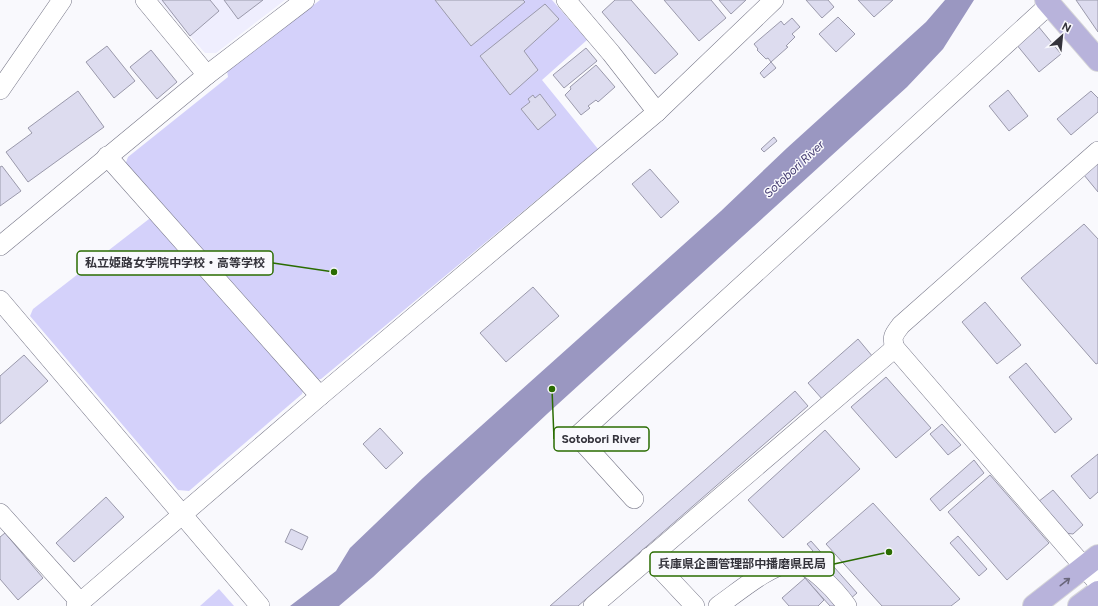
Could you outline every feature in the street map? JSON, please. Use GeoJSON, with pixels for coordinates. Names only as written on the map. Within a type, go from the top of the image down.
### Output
{"type":"FeatureCollection","features":[{"type":"Feature","properties":{"kind":"main road"},"geometry":{"type":"LineString","coordinates":[[1048,2],[1098,60]]}},
{"type":"Feature","properties":{"kind":"main road"},"geometry":{"type":"LineString","coordinates":[[1034,606],[1094,568]]}},
{"type":"Feature","properties":{"kind":"main road"},"geometry":{"type":"LineString","coordinates":[[1079,606],[1098,592]]}},
{"type":"Feature","properties":{"kind":"street"},"geometry":{"type":"LineString","coordinates":[[0,90],[62,0]]}},
{"type":"Feature","properties":{"kind":"street"},"geometry":{"type":"LineString","coordinates":[[144,0],[207,75]]}},
{"type":"Feature","properties":{"kind":"street"},"geometry":{"type":"LineString","coordinates":[[0,246],[207,75],[305,0]]}},
{"type":"Feature","properties":{"kind":"street"},"geometry":{"type":"LineString","coordinates":[[566,0],[611,53],[657,112]]}},
{"type":"Feature","properties":{"kind":"street"},"geometry":{"type":"LineString","coordinates":[[0,513],[78,604],[320,396],[657,112],[774,0]]}},
{"type":"Feature","properties":{"kind":"street"},"geometry":{"type":"LineString","coordinates":[[634,499],[577,436],[1048,2]]}},
{"type":"Feature","properties":{"kind":"street"},"geometry":{"type":"LineString","coordinates":[[1094,568],[895,348],[893,341],[894,334],[901,325],[1098,150]]}},
{"type":"Feature","properties":{"kind":"street"},"geometry":{"type":"LineString","coordinates":[[108,156],[320,396]]}},
{"type":"Feature","properties":{"kind":"street"},"geometry":{"type":"LineString","coordinates":[[0,300],[260,605]]}},
{"type":"Feature","properties":{"kind":"street"},"geometry":{"type":"LineString","coordinates":[[593,606],[895,348]]}},
{"type":"Feature","properties":{"kind":"street"},"geometry":{"type":"LineString","coordinates":[[649,557],[695,606]]}},
{"type":"Feature","properties":{"kind":"street"},"geometry":{"type":"LineString","coordinates":[[718,606],[771,569],[790,562],[804,565],[820,576],[847,606]]}},
{"type":"Feature","properties":{"kind":"shaded area"},"geometry":{"type":"Polygon","coordinates":[[[159,0],[285,0],[216,53],[205,53],[159,0]]]}},
{"type":"Feature","properties":{"kind":"shaded area"},"geometry":{"type":"Polygon","coordinates":[[[320,0],[552,0],[587,40],[542,80],[598,149],[321,379],[313,380],[125,165],[128,157],[228,77],[227,71],[320,0]]]}},
{"type":"Feature","properties":{"kind":"shaded area"},"geometry":{"type":"Polygon","coordinates":[[[149,219],[157,219],[304,388],[302,394],[189,491],[178,490],[30,316],[33,309],[149,219]]]}},
{"type":"Feature","properties":{"kind":"shaded area"},"geometry":{"type":"Polygon","coordinates":[[[219,589],[234,606],[200,606],[219,589]]]}},
{"type":"Feature","properties":{"kind":"water"},"geometry":{"type":"Polygon","coordinates":[[[945,0],[974,0],[943,49],[907,87],[547,414],[373,577],[339,606],[290,606],[336,571],[350,548],[423,478],[721,211],[787,148],[926,22],[945,0]]]}},
{"type":"Feature","properties":{"kind":"building"},"geometry":{"type":"Polygon","coordinates":[[[162,0],[210,0],[219,11],[190,36],[162,0]]]}},
{"type":"Feature","properties":{"kind":"building"},"geometry":{"type":"Polygon","coordinates":[[[224,0],[263,0],[238,19],[224,0]]]}},
{"type":"Feature","properties":{"kind":"building"},"geometry":{"type":"Polygon","coordinates":[[[435,0],[523,0],[525,2],[471,46],[435,0]]]}},
{"type":"Feature","properties":{"kind":"building"},"geometry":{"type":"Polygon","coordinates":[[[615,0],[631,0],[678,54],[655,74],[602,12],[615,0]]]}},
{"type":"Feature","properties":{"kind":"building"},"geometry":{"type":"Polygon","coordinates":[[[664,0],[711,0],[726,18],[699,41],[664,0]]]}},
{"type":"Feature","properties":{"kind":"building"},"geometry":{"type":"Polygon","coordinates":[[[719,0],[746,0],[731,14],[719,0]]]}},
{"type":"Feature","properties":{"kind":"building"},"geometry":{"type":"Polygon","coordinates":[[[806,0],[828,0],[834,7],[822,18],[806,0]]]}},
{"type":"Feature","properties":{"kind":"building"},"geometry":{"type":"Polygon","coordinates":[[[858,0],[893,0],[874,17],[858,0]]]}},
{"type":"Feature","properties":{"kind":"building"},"geometry":{"type":"Polygon","coordinates":[[[1076,0],[1098,0],[1098,32],[1076,0]]]}},
{"type":"Feature","properties":{"kind":"building"},"geometry":{"type":"Polygon","coordinates":[[[545,4],[559,19],[524,51],[538,70],[510,95],[480,56],[545,4]]]}},
{"type":"Feature","properties":{"kind":"building"},"geometry":{"type":"Polygon","coordinates":[[[838,17],[855,34],[836,52],[819,34],[838,17]]]}},
{"type":"Feature","properties":{"kind":"building"},"geometry":{"type":"Polygon","coordinates":[[[792,18],[800,27],[792,34],[795,37],[786,46],[788,47],[771,62],[757,50],[758,49],[754,44],[781,21],[784,25],[792,18]]]}},
{"type":"Feature","properties":{"kind":"building"},"geometry":{"type":"Polygon","coordinates":[[[1038,26],[1061,54],[1039,72],[1016,44],[1038,26]]]}},
{"type":"Feature","properties":{"kind":"building"},"geometry":{"type":"Polygon","coordinates":[[[107,46],[135,81],[114,98],[86,62],[107,46]]]}},
{"type":"Feature","properties":{"kind":"building"},"geometry":{"type":"Polygon","coordinates":[[[586,48],[597,61],[564,88],[553,75],[586,48]]]}},
{"type":"Feature","properties":{"kind":"building"},"geometry":{"type":"Polygon","coordinates":[[[151,50],[177,82],[157,99],[130,67],[151,50]]]}},
{"type":"Feature","properties":{"kind":"building"},"geometry":{"type":"Polygon","coordinates":[[[771,62],[776,68],[764,78],[760,73],[771,62]]]}},
{"type":"Feature","properties":{"kind":"building"},"geometry":{"type":"Polygon","coordinates":[[[596,65],[615,87],[598,102],[596,100],[588,106],[590,108],[581,115],[565,95],[571,89],[570,87],[596,65]]]}},
{"type":"Feature","properties":{"kind":"building"},"geometry":{"type":"Polygon","coordinates":[[[1008,90],[1028,116],[1009,131],[989,106],[1008,90]]]}},
{"type":"Feature","properties":{"kind":"building"},"geometry":{"type":"Polygon","coordinates":[[[78,91],[104,127],[28,182],[6,152],[32,133],[28,128],[78,91]]]}},
{"type":"Feature","properties":{"kind":"building"},"geometry":{"type":"Polygon","coordinates":[[[1091,91],[1098,98],[1098,112],[1071,135],[1057,119],[1091,91]]]}},
{"type":"Feature","properties":{"kind":"building"},"geometry":{"type":"Polygon","coordinates":[[[540,94],[556,115],[538,130],[521,109],[530,102],[528,99],[533,95],[535,98],[540,94]]]}},
{"type":"Feature","properties":{"kind":"building"},"geometry":{"type":"Polygon","coordinates":[[[774,137],[777,141],[764,152],[761,149],[774,137]]]}},
{"type":"Feature","properties":{"kind":"building"},"geometry":{"type":"Polygon","coordinates":[[[1098,163],[1098,192],[1084,175],[1098,163]]]}},
{"type":"Feature","properties":{"kind":"building"},"geometry":{"type":"Polygon","coordinates":[[[2,166],[21,191],[0,206],[0,167],[2,166]]]}},
{"type":"Feature","properties":{"kind":"building"},"geometry":{"type":"Polygon","coordinates":[[[650,169],[679,202],[661,218],[632,184],[650,169]]]}},
{"type":"Feature","properties":{"kind":"building"},"geometry":{"type":"Polygon","coordinates":[[[1084,224],[1098,239],[1098,363],[1096,364],[1021,278],[1084,224]]]}},
{"type":"Feature","properties":{"kind":"building"},"geometry":{"type":"Polygon","coordinates":[[[533,287],[559,316],[506,362],[480,333],[533,287]]]}},
{"type":"Feature","properties":{"kind":"building"},"geometry":{"type":"Polygon","coordinates":[[[985,302],[1021,345],[997,364],[962,322],[985,302]]]}},
{"type":"Feature","properties":{"kind":"building"},"geometry":{"type":"Polygon","coordinates":[[[858,339],[873,357],[823,400],[808,383],[858,339]]]}},
{"type":"Feature","properties":{"kind":"building"},"geometry":{"type":"Polygon","coordinates":[[[24,355],[48,381],[0,424],[0,376],[24,355]]]}},
{"type":"Feature","properties":{"kind":"building"},"geometry":{"type":"Polygon","coordinates":[[[1026,363],[1072,419],[1055,433],[1009,377],[1026,363]]]}},
{"type":"Feature","properties":{"kind":"building"},"geometry":{"type":"Polygon","coordinates":[[[886,377],[931,428],[896,458],[851,407],[886,377]]]}},
{"type":"Feature","properties":{"kind":"building"},"geometry":{"type":"Polygon","coordinates":[[[795,391],[808,406],[578,606],[550,606],[795,391]]]}},
{"type":"Feature","properties":{"kind":"building"},"geometry":{"type":"Polygon","coordinates":[[[942,424],[961,445],[948,455],[930,434],[942,424]]]}},
{"type":"Feature","properties":{"kind":"building"},"geometry":{"type":"Polygon","coordinates":[[[380,428],[403,453],[386,469],[363,444],[380,428]]]}},
{"type":"Feature","properties":{"kind":"building"},"geometry":{"type":"Polygon","coordinates":[[[825,430],[860,469],[783,538],[748,500],[825,430]]]}},
{"type":"Feature","properties":{"kind":"building"},"geometry":{"type":"Polygon","coordinates":[[[1098,454],[1098,492],[1090,499],[1071,476],[1098,454]]]}},
{"type":"Feature","properties":{"kind":"building"},"geometry":{"type":"Polygon","coordinates":[[[974,460],[984,473],[940,511],[930,499],[974,460]]]}},
{"type":"Feature","properties":{"kind":"building"},"geometry":{"type":"Polygon","coordinates":[[[990,475],[1049,543],[1007,580],[948,512],[990,475]]]}},
{"type":"Feature","properties":{"kind":"building"},"geometry":{"type":"Polygon","coordinates":[[[1053,490],[1083,525],[1073,534],[1065,533],[1038,502],[1053,490]]]}},
{"type":"Feature","properties":{"kind":"building"},"geometry":{"type":"Polygon","coordinates":[[[106,497],[124,517],[74,562],[56,543],[106,497]]]}},
{"type":"Feature","properties":{"kind":"building"},"geometry":{"type":"Polygon","coordinates":[[[873,503],[960,599],[951,606],[882,606],[826,544],[873,503]]]}},
{"type":"Feature","properties":{"kind":"building"},"geometry":{"type":"Polygon","coordinates":[[[291,529],[308,537],[302,550],[285,542],[291,529]]]}},
{"type":"Feature","properties":{"kind":"building"},"geometry":{"type":"Polygon","coordinates":[[[5,533],[43,578],[18,600],[0,579],[0,537],[5,533]]]}},
{"type":"Feature","properties":{"kind":"building"},"geometry":{"type":"Polygon","coordinates":[[[958,536],[987,569],[979,576],[950,543],[958,536]]]}},
{"type":"Feature","properties":{"kind":"building"},"geometry":{"type":"Polygon","coordinates":[[[811,541],[857,593],[842,606],[830,606],[795,567],[813,551],[807,544],[811,541]]]}},
{"type":"Feature","properties":{"kind":"building"},"geometry":{"type":"Polygon","coordinates":[[[805,578],[824,600],[818,606],[789,606],[782,598],[805,578]]]}},
{"type":"Feature","properties":{"kind":"place","name":"私立姫路女学院中学校・高等学校"},"geometry":{"type":"Point","coordinates":[334,272]}},
{"type":"Feature","properties":{"kind":"place","name":"Sotobori River"},"geometry":{"type":"Point","coordinates":[552,389]}},
{"type":"Feature","properties":{"kind":"place","name":"兵庫県企画管理部中播磨県民局"},"geometry":{"type":"Point","coordinates":[889,552]}}]}
